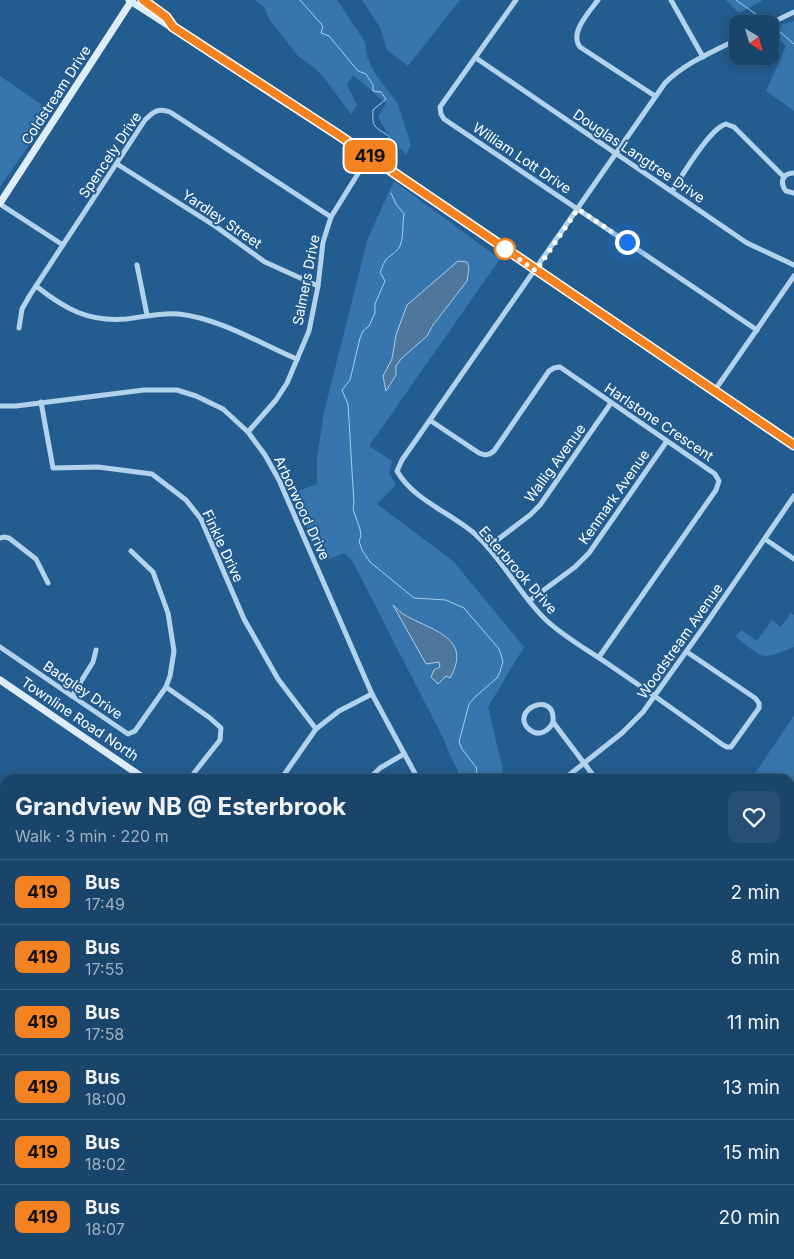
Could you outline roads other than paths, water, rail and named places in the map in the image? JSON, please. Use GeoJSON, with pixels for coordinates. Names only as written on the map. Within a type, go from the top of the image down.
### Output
{"type":"FeatureCollection","features":[{"type":"Feature","properties":{"kind":"street"},"geometry":{"type":"LineString","coordinates":[[131,0],[369,156],[794,445]]}},
{"type":"Feature","properties":{"kind":"street","name":"Coldstream Drive"},"geometry":{"type":"LineString","coordinates":[[0,204],[131,0]]}},
{"type":"Feature","properties":{"kind":"street"},"geometry":{"type":"LineString","coordinates":[[143,0],[166,17],[173,27]]}},
{"type":"Feature","properties":{"kind":"street","name":"William Lott Drive"},"geometry":{"type":"LineString","coordinates":[[516,0],[440,107],[444,119],[757,330]]}},
{"type":"Feature","properties":{"kind":"street"},"geometry":{"type":"LineString","coordinates":[[598,0],[578,29],[575,37],[576,42],[655,96]]}},
{"type":"Feature","properties":{"kind":"street"},"geometry":{"type":"LineString","coordinates":[[670,0],[703,57]]}},
{"type":"Feature","properties":{"kind":"street"},"geometry":{"type":"LineString","coordinates":[[779,19],[794,12]]}},
{"type":"Feature","properties":{"kind":"street","name":"Esterbrook Drive"},"geometry":{"type":"LineString","coordinates":[[687,652],[755,698],[759,703],[759,708],[731,747],[727,747],[656,696],[552,626],[488,547],[468,529],[413,489],[397,471],[402,460],[536,271],[655,96],[677,72],[729,44]]}},
{"type":"Feature","properties":{"kind":"street","name":"Douglas Langtree Drive"},"geometry":{"type":"LineString","coordinates":[[476,58],[747,243],[794,265]]}},
{"type":"Feature","properties":{"kind":"street","name":"Spencely Drive"},"geometry":{"type":"LineString","coordinates":[[19,328],[22,309],[36,286],[145,120],[153,112],[160,109],[170,112],[331,217]]}},
{"type":"Feature","properties":{"kind":"street"},"geometry":{"type":"LineString","coordinates":[[672,191],[709,138],[718,128],[726,124],[734,127],[784,177]]}},
{"type":"Feature","properties":{"kind":"street","name":"Salmers Drive"},"geometry":{"type":"LineString","coordinates":[[248,432],[276,400],[287,383],[309,331],[318,286],[323,242],[331,217],[369,156]]}},
{"type":"Feature","properties":{"kind":"street","name":"Yardley Street"},"geometry":{"type":"LineString","coordinates":[[117,164],[215,226],[265,262],[318,286]]}},
{"type":"Feature","properties":{"kind":"street"},"geometry":{"type":"LineString","coordinates":[[794,174],[787,174],[782,182],[788,192],[794,193]]}},
{"type":"Feature","properties":{"kind":"street"},"geometry":{"type":"LineString","coordinates":[[0,204],[63,245]]}},
{"type":"Feature","properties":{"kind":"street"},"geometry":{"type":"LineString","coordinates":[[137,265],[146,315]]}},
{"type":"Feature","properties":{"kind":"street"},"geometry":{"type":"LineString","coordinates":[[715,390],[794,276]]}},
{"type":"Feature","properties":{"kind":"street"},"geometry":{"type":"LineString","coordinates":[[36,286],[68,309],[92,318],[112,320],[146,315],[180,314],[245,335],[297,359]]}},
{"type":"Feature","properties":{"kind":"street","name":"Harlstone Crescent"},"geometry":{"type":"LineString","coordinates":[[431,420],[479,453],[484,456],[488,455],[494,450],[550,372],[557,367],[715,474],[719,481],[718,485],[599,658]]}},
{"type":"Feature","properties":{"kind":"street","name":"Arborwood Drive"},"geometry":{"type":"LineString","coordinates":[[0,406],[16,406],[144,390],[177,390],[223,408],[248,432],[265,455],[279,480],[372,694],[415,774]]}},
{"type":"Feature","properties":{"kind":"street","name":"Finkle Drive"},"geometry":{"type":"LineString","coordinates":[[41,402],[53,468],[98,467],[152,474],[186,500],[201,519],[244,619],[278,679],[316,729]]}},
{"type":"Feature","properties":{"kind":"street","name":"Wallig Avenue"},"geometry":{"type":"LineString","coordinates":[[488,547],[530,516],[540,505],[611,404]]}},
{"type":"Feature","properties":{"kind":"street","name":"Kenmark Avenue"},"geometry":{"type":"LineString","coordinates":[[530,601],[575,567],[589,553],[667,442]]}},
{"type":"Feature","properties":{"kind":"street","name":"Woodstream Avenue"},"geometry":{"type":"LineString","coordinates":[[570,774],[622,733],[656,696],[794,496]]}},
{"type":"Feature","properties":{"kind":"street"},"geometry":{"type":"LineString","coordinates":[[0,538],[9,538],[36,559],[48,583]]}},
{"type":"Feature","properties":{"kind":"street"},"geometry":{"type":"LineString","coordinates":[[765,539],[794,558]]}},
{"type":"Feature","properties":{"kind":"street"},"geometry":{"type":"LineString","coordinates":[[131,551],[152,572],[168,613],[174,651],[170,676],[166,687],[221,728],[220,740],[194,774]]}},
{"type":"Feature","properties":{"kind":"street","name":"Badgley Drive"},"geometry":{"type":"LineString","coordinates":[[0,647],[128,734],[135,732],[166,687]]}},
{"type":"Feature","properties":{"kind":"street"},"geometry":{"type":"LineString","coordinates":[[72,696],[93,662],[96,650]]}},
{"type":"Feature","properties":{"kind":"street","name":"Townline Road North"},"geometry":{"type":"LineString","coordinates":[[0,680],[138,774]]}},
{"type":"Feature","properties":{"kind":"street"},"geometry":{"type":"LineString","coordinates":[[284,774],[316,729],[339,711],[372,694]]}},
{"type":"Feature","properties":{"kind":"street"},"geometry":{"type":"LineString","coordinates":[[553,722],[548,729],[539,733],[530,730],[525,717],[532,706],[546,706],[552,713],[553,722],[592,774]]}},
{"type":"Feature","properties":{"kind":"street"},"geometry":{"type":"LineString","coordinates":[[374,774],[380,768],[404,754]]}},
{"type":"Feature","properties":{"kind":"waterway"},"geometry":{"type":"LineString","coordinates":[[300,0],[323,26],[321,33],[329,36],[358,71],[366,74],[373,85],[373,91],[381,92],[386,99],[373,110],[373,120],[378,129],[389,136],[390,147]]}},
{"type":"Feature","properties":{"kind":"waterway"},"geometry":{"type":"LineString","coordinates":[[736,0],[757,15]]}},
{"type":"Feature","properties":{"kind":"waterway"},"geometry":{"type":"LineString","coordinates":[[779,31],[794,44]]}},
{"type":"Feature","properties":{"kind":"waterway"},"geometry":{"type":"LineString","coordinates":[[391,193],[396,204],[404,214],[401,242],[397,251],[385,261],[380,272],[385,281],[375,304],[375,313],[369,326],[363,331],[350,380],[342,390],[348,404],[353,509],[360,529],[361,536],[359,541],[362,550],[370,562],[414,598],[446,600],[464,608],[499,649],[503,661],[500,672],[497,678],[469,704],[459,742],[476,767],[475,774]]}}]}
